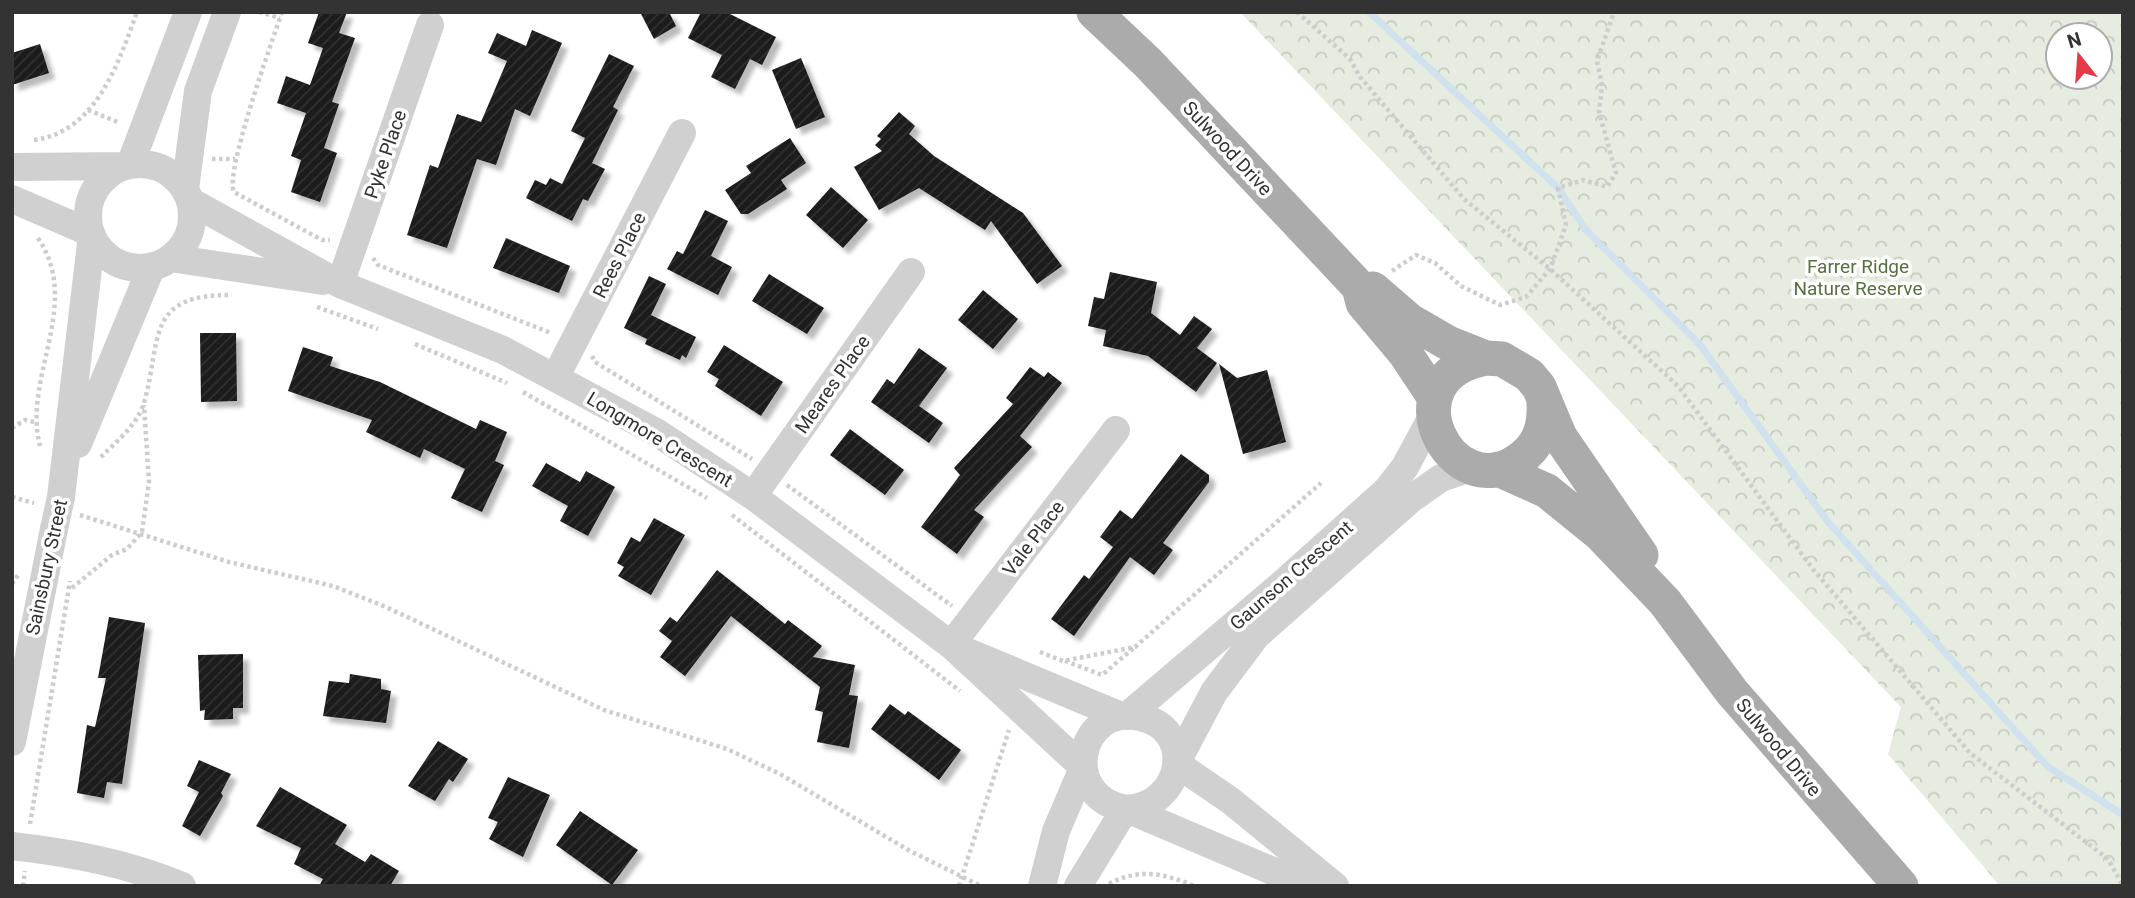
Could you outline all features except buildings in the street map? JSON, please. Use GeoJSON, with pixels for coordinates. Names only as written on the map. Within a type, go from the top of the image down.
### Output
{"type":"FeatureCollection","features":[{"type":"Feature","properties":{"kind":"main road","name":"Sulwood Drive"},"geometry":{"type":"LineString","coordinates":[[1094,12],[1148,63],[1367,288],[1410,321],[1448,343],[1486,358],[1502,359],[1529,375],[1560,437],[1635,543],[1665,602]]}},
{"type":"Feature","properties":{"kind":"main road","name":"Sulwood Drive"},"geometry":{"type":"LineString","coordinates":[[1367,288],[1363,303],[1405,353],[1434,407],[1436,432],[1445,448],[1457,460],[1547,491],[1578,514],[1665,602],[1741,702],[1901,886]]}},
{"type":"Feature","properties":{"kind":"main road"},"geometry":{"type":"LineString","coordinates":[[1434,407],[1440,386],[1460,366],[1486,358]]}},
{"type":"Feature","properties":{"kind":"main road"},"geometry":{"type":"LineString","coordinates":[[1486,468],[1515,463],[1530,453],[1540,438],[1545,421],[1544,403]]}},
{"type":"Feature","properties":{"kind":"street"},"geometry":{"type":"LineString","coordinates":[[91,234],[90,200],[104,180],[128,166],[188,12]]}},
{"type":"Feature","properties":{"kind":"street"},"geometry":{"type":"LineString","coordinates":[[12,199],[91,234],[110,258],[137,268],[161,262],[182,247],[189,233],[188,195],[198,91],[227,12]]}},
{"type":"Feature","properties":{"kind":"street","name":"Pyke Place"},"geometry":{"type":"LineString","coordinates":[[340,284],[430,25]]}},
{"type":"Feature","properties":{"kind":"street","name":"Rees Place"},"geometry":{"type":"LineString","coordinates":[[556,376],[681,133]]}},
{"type":"Feature","properties":{"kind":"street"},"geometry":{"type":"LineString","coordinates":[[12,167],[162,168],[188,195]]}},
{"type":"Feature","properties":{"kind":"street","name":"Longmore Crescent"},"geometry":{"type":"LineString","coordinates":[[188,195],[340,284],[426,317],[556,376],[656,432],[753,496],[951,645],[1083,768]]}},
{"type":"Feature","properties":{"kind":"street","name":"Sainsbury Street"},"geometry":{"type":"LineString","coordinates":[[12,742],[63,486],[91,234]]}},
{"type":"Feature","properties":{"kind":"street","name":"Longmore Crescent"},"geometry":{"type":"LineString","coordinates":[[161,262],[340,284]]}},
{"type":"Feature","properties":{"kind":"street","name":"Sainsbury Street"},"geometry":{"type":"LineString","coordinates":[[63,486],[161,262]]}},
{"type":"Feature","properties":{"kind":"street","name":"Meares Place"},"geometry":{"type":"LineString","coordinates":[[753,496],[911,272]]}},
{"type":"Feature","properties":{"kind":"street","name":"Gaunson Crescent"},"geometry":{"type":"LineString","coordinates":[[1124,716],[1281,585],[1387,490],[1405,467],[1434,407]]}},
{"type":"Feature","properties":{"kind":"street","name":"Vale Place"},"geometry":{"type":"LineString","coordinates":[[951,645],[1116,430]]}},
{"type":"Feature","properties":{"kind":"street","name":"Gaunson Crescent"},"geometry":{"type":"LineString","coordinates":[[1177,763],[1214,692],[1232,664],[1256,636],[1411,499],[1441,478],[1486,468]]}},
{"type":"Feature","properties":{"kind":"street","name":"Longmore Crescent"},"geometry":{"type":"LineString","coordinates":[[951,645],[1124,716]]}},
{"type":"Feature","properties":{"kind":"street"},"geometry":{"type":"LineString","coordinates":[[1042,886],[1056,831],[1083,768],[1083,755],[1092,734],[1110,720],[1124,716],[1139,717],[1162,728],[1170,738],[1177,763],[1169,788],[1161,797],[1140,808],[1126,809]]}},
{"type":"Feature","properties":{"kind":"street"},"geometry":{"type":"LineString","coordinates":[[1177,763],[1231,802],[1335,886]]}},
{"type":"Feature","properties":{"kind":"street"},"geometry":{"type":"LineString","coordinates":[[1083,768],[1097,796],[1308,886]]}},
{"type":"Feature","properties":{"kind":"street"},"geometry":{"type":"LineString","coordinates":[[1078,886],[1126,809]]}},
{"type":"Feature","properties":{"kind":"street"},"geometry":{"type":"LineString","coordinates":[[20,847],[95,857],[147,871],[182,886]]}},
{"type":"Feature","properties":{"kind":"path"},"geometry":{"type":"LineString","coordinates":[[24,139],[61,134],[80,119],[99,97],[121,57],[137,12]]}},
{"type":"Feature","properties":{"kind":"path"},"geometry":{"type":"LineString","coordinates":[[259,12],[281,15],[235,159],[231,186],[234,192],[322,240],[333,239]]}},
{"type":"Feature","properties":{"kind":"path"},"geometry":{"type":"LineString","coordinates":[[1297,12],[1350,59],[1360,77],[1464,199],[1550,269],[1678,386],[1812,568],[1970,753],[2108,859],[2123,886]]}},
{"type":"Feature","properties":{"kind":"path"},"geometry":{"type":"LineString","coordinates":[[1367,288],[1416,255],[1435,263],[1461,286],[1500,305],[1526,297],[1550,269],[1566,225],[1558,188],[1583,180],[1607,187],[1616,173],[1599,112],[1602,86],[1597,61],[1614,12]]}},
{"type":"Feature","properties":{"kind":"path"},"geometry":{"type":"LineString","coordinates":[[211,159],[235,159]]}},
{"type":"Feature","properties":{"kind":"path"},"geometry":{"type":"LineString","coordinates":[[29,234],[38,238],[51,258],[56,282],[52,324],[34,422],[43,457]]}},
{"type":"Feature","properties":{"kind":"path"},"geometry":{"type":"LineString","coordinates":[[366,248],[379,265],[548,334],[559,331]]}},
{"type":"Feature","properties":{"kind":"path"},"geometry":{"type":"LineString","coordinates":[[95,464],[136,421],[144,404],[162,320],[174,306],[207,297],[242,295]]}},
{"type":"Feature","properties":{"kind":"path"},"geometry":{"type":"LineString","coordinates":[[304,305],[386,332]]}},
{"type":"Feature","properties":{"kind":"path"},"geometry":{"type":"LineString","coordinates":[[410,342],[507,383],[713,503]]}},
{"type":"Feature","properties":{"kind":"path"},"geometry":{"type":"LineString","coordinates":[[587,348],[595,362],[770,472],[971,620]]}},
{"type":"Feature","properties":{"kind":"path"},"geometry":{"type":"LineString","coordinates":[[72,588],[112,555],[127,549],[142,532],[149,482],[144,404]]}},
{"type":"Feature","properties":{"kind":"path"},"geometry":{"type":"LineString","coordinates":[[12,428],[25,421],[34,422]]}},
{"type":"Feature","properties":{"kind":"path"},"geometry":{"type":"LineString","coordinates":[[1027,648],[1102,675],[1321,483]]}},
{"type":"Feature","properties":{"kind":"path"},"geometry":{"type":"LineString","coordinates":[[724,509],[965,694]]}},
{"type":"Feature","properties":{"kind":"path"},"geometry":{"type":"LineString","coordinates":[[142,532],[229,562],[333,586],[386,607],[604,710],[727,749],[780,774],[911,851],[981,886]]}},
{"type":"Feature","properties":{"kind":"path"},"geometry":{"type":"LineString","coordinates":[[23,886],[20,847],[72,588],[69,576]]}},
{"type":"Feature","properties":{"kind":"path"},"geometry":{"type":"LineString","coordinates":[[1063,661],[1135,647]]}},
{"type":"Feature","properties":{"kind":"path"},"geometry":{"type":"LineString","coordinates":[[959,886],[1010,726]]}},
{"type":"Feature","properties":{"kind":"path"},"geometry":{"type":"LineString","coordinates":[[1105,886],[1123,876],[1150,872],[1194,886]]}},
{"type":"Feature","properties":{"kind":"green space","name":"Farrer Ridge Nature Reserve"},"geometry":{"type":"Polygon","coordinates":[[[1240,12],[2123,12],[2123,886],[2000,886],[1888,754],[1901,707],[1240,12]]]}},
{"type":"Feature","properties":{"kind":"waterway"},"geometry":{"type":"LineString","coordinates":[[1369,12],[1558,188],[1586,230],[1701,346],[1828,522],[2047,766],[2123,815]]}}]}
